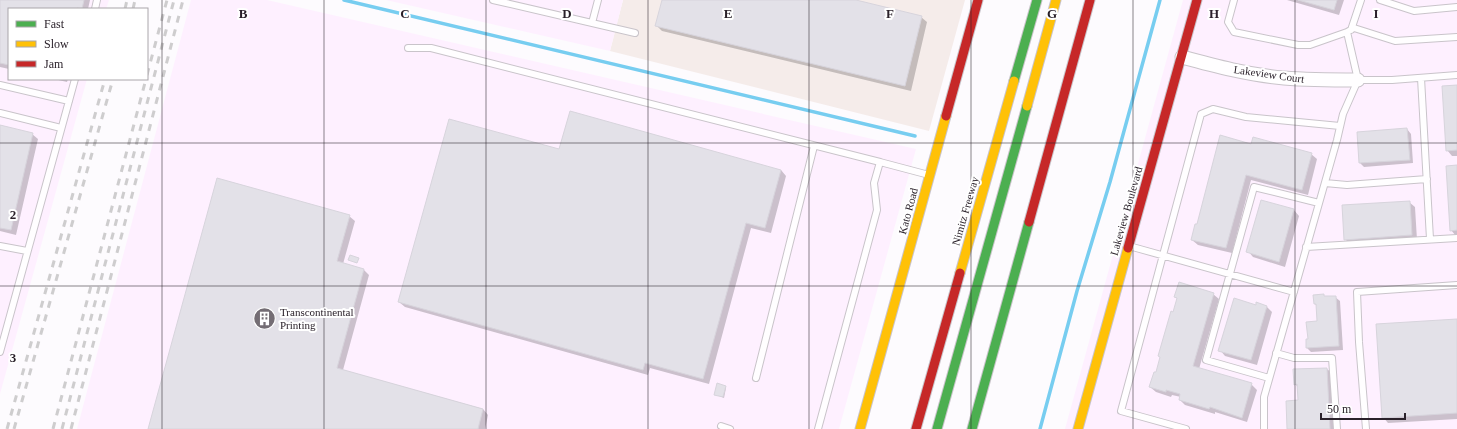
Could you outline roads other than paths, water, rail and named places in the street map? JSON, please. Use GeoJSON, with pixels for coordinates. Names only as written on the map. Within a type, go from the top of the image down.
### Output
{"type":"FeatureCollection","features":[{"type":"Feature","properties":{"kind":"main road","name":"Kato Road"},"geometry":{"type":"LineString","coordinates":[[860,429],[978,0]]}},
{"type":"Feature","properties":{"kind":"main road","name":"Nimitz Freeway"},"geometry":{"type":"LineString","coordinates":[[916,429],[1037,0]]}},
{"type":"Feature","properties":{"kind":"main road"},"geometry":{"type":"LineString","coordinates":[[937,429],[1056,0]]}},
{"type":"Feature","properties":{"kind":"main road"},"geometry":{"type":"LineString","coordinates":[[972,429],[1090,0]]}},
{"type":"Feature","properties":{"kind":"main road","name":"Lakeview Boulevard"},"geometry":{"type":"LineString","coordinates":[[1078,429],[1197,0]]}},
{"type":"Feature","properties":{"kind":"street","name":"Lakeview Court"},"geometry":{"type":"LineString","coordinates":[[1182,57],[1249,73],[1283,78],[1358,80]]}},
{"type":"Feature","properties":{"kind":"lane"},"geometry":{"type":"LineString","coordinates":[[493,0],[635,33]]}},
{"type":"Feature","properties":{"kind":"lane"},"geometry":{"type":"LineString","coordinates":[[592,23],[598,0]]}},
{"type":"Feature","properties":{"kind":"lane"},"geometry":{"type":"LineString","coordinates":[[1234,0],[1228,22],[1234,32],[1298,45],[1310,45],[1354,28],[1395,41],[1457,37]]}},
{"type":"Feature","properties":{"kind":"lane"},"geometry":{"type":"LineString","coordinates":[[1264,429],[1264,398],[1269,378],[1343,114],[1358,80],[1349,31],[1361,0]]}},
{"type":"Feature","properties":{"kind":"lane"},"geometry":{"type":"LineString","coordinates":[[1380,0],[1414,11],[1457,7]]}},
{"type":"Feature","properties":{"kind":"lane"},"geometry":{"type":"LineString","coordinates":[[408,48],[431,48],[930,175]]}},
{"type":"Feature","properties":{"kind":"lane"},"geometry":{"type":"LineString","coordinates":[[1358,80],[1392,80],[1457,75]]}},
{"type":"Feature","properties":{"kind":"lane"},"geometry":{"type":"LineString","coordinates":[[1421,78],[1430,239]]}},
{"type":"Feature","properties":{"kind":"lane"},"geometry":{"type":"LineString","coordinates":[[0,352],[75,80]]}},
{"type":"Feature","properties":{"kind":"lane"},"geometry":{"type":"LineString","coordinates":[[0,85],[69,101]]}},
{"type":"Feature","properties":{"kind":"lane"},"geometry":{"type":"LineString","coordinates":[[1186,429],[1121,411],[1201,114],[1213,109],[1246,117],[1340,126]]}},
{"type":"Feature","properties":{"kind":"lane"},"geometry":{"type":"LineString","coordinates":[[0,113],[61,128]]}},
{"type":"Feature","properties":{"kind":"lane"},"geometry":{"type":"LineString","coordinates":[[756,378],[814,146]]}},
{"type":"Feature","properties":{"kind":"lane"},"geometry":{"type":"LineString","coordinates":[[818,429],[877,210],[874,183],[880,162]]}},
{"type":"Feature","properties":{"kind":"lane"},"geometry":{"type":"LineString","coordinates":[[1324,183],[1347,185],[1427,179]]}},
{"type":"Feature","properties":{"kind":"lane"},"geometry":{"type":"LineString","coordinates":[[1269,378],[1206,360],[1254,187],[1319,203]]}},
{"type":"Feature","properties":{"kind":"lane"},"geometry":{"type":"LineString","coordinates":[[1306,247],[1457,238]]}},
{"type":"Feature","properties":{"kind":"lane"},"geometry":{"type":"LineString","coordinates":[[0,246],[27,251]]}},
{"type":"Feature","properties":{"kind":"lane"},"geometry":{"type":"LineString","coordinates":[[1129,246],[1294,292]]}},
{"type":"Feature","properties":{"kind":"lane"},"geometry":{"type":"LineString","coordinates":[[1366,429],[1359,342],[1357,292],[1457,284]]}},
{"type":"Feature","properties":{"kind":"lane"},"geometry":{"type":"LineString","coordinates":[[1276,353],[1294,358],[1332,358],[1337,429]]}},
{"type":"Feature","properties":{"kind":"lane"},"geometry":{"type":"LineString","coordinates":[[721,426],[730,429]]}},
{"type":"Feature","properties":{"kind":"waterway"},"geometry":{"type":"LineString","coordinates":[[344,0],[915,136]]}},
{"type":"Feature","properties":{"kind":"waterway"},"geometry":{"type":"LineString","coordinates":[[1040,429],[1077,291],[1110,182],[1160,0]]}},
{"type":"Feature","properties":{"kind":"railway"},"geometry":{"type":"LineString","coordinates":[[125,8],[127,0]]}},
{"type":"Feature","properties":{"kind":"railway"},"geometry":{"type":"LineString","coordinates":[[133,8],[135,0]]}},
{"type":"Feature","properties":{"kind":"railway"},"geometry":{"type":"LineString","coordinates":[[148,71],[167,0]]}},
{"type":"Feature","properties":{"kind":"railway"},"geometry":{"type":"LineString","coordinates":[[62,429],[174,0]]}},
{"type":"Feature","properties":{"kind":"railway"},"geometry":{"type":"LineString","coordinates":[[71,429],[183,0]]}},
{"type":"Feature","properties":{"kind":"railway"},"geometry":{"type":"LineString","coordinates":[[7,429],[105,80]]}},
{"type":"Feature","properties":{"kind":"railway"},"geometry":{"type":"LineString","coordinates":[[14,429],[113,80]]}},
{"type":"Feature","properties":{"kind":"railway"},"geometry":{"type":"LineString","coordinates":[[53,429],[146,80]]}},
{"type":"Feature","properties":{"kind":"place","name":"Transcontinental Printing"},"geometry":{"type":"Point","coordinates":[264,318]}}]}
